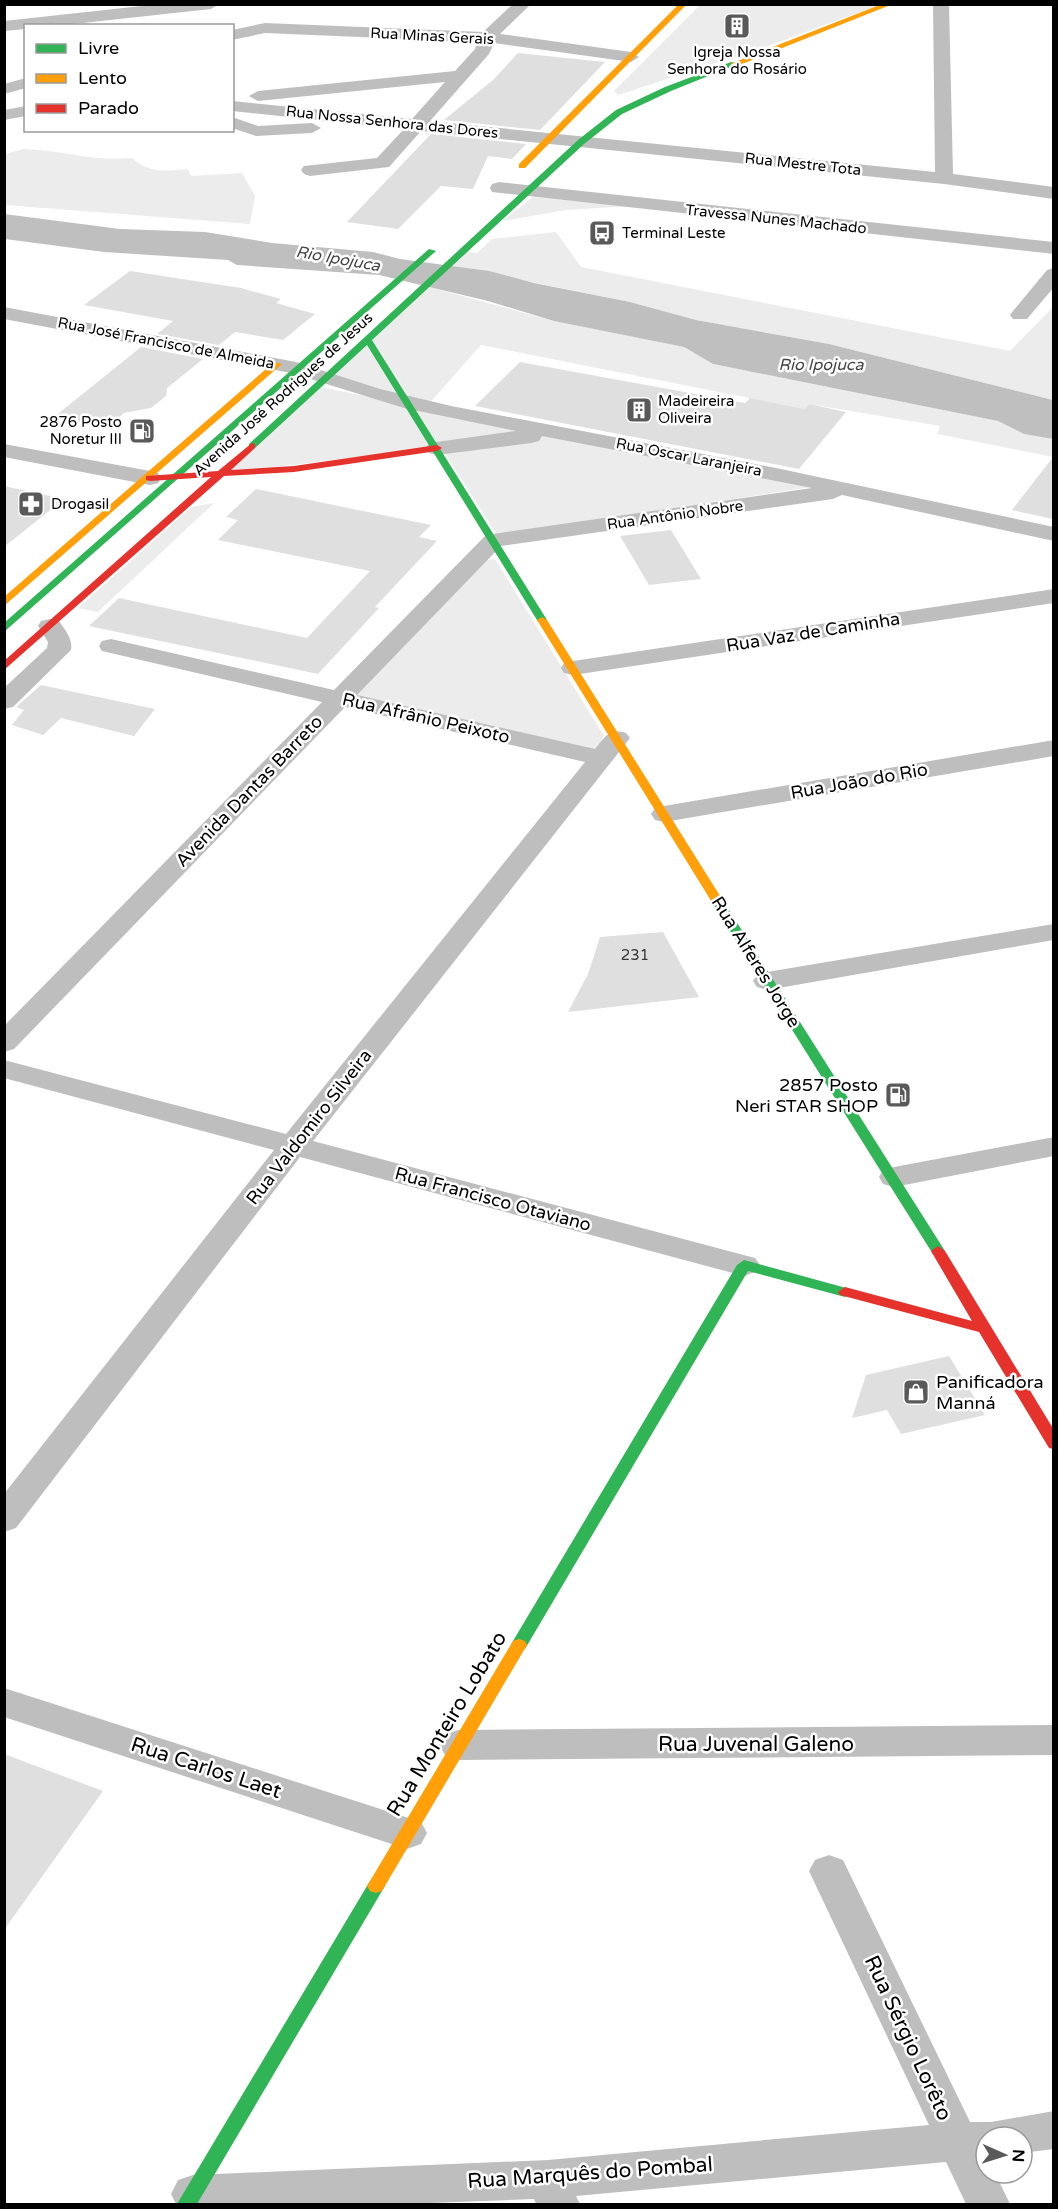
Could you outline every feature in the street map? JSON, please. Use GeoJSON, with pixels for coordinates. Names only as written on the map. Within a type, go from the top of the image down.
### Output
{"type":"FeatureCollection","features":[{"type":"Feature","properties":{"kind":"main road"},"geometry":{"type":"LineString","coordinates":[[495,192],[551,139],[580,106],[684,4]]}},
{"type":"Feature","properties":{"kind":"main road","name":"Avenida José Rodrigues de Jesus"},"geometry":{"type":"LineString","coordinates":[[4,667],[325,380],[526,191],[581,142],[620,112],[640,101],[890,4]]}},
{"type":"Feature","properties":{"kind":"main road","name":"Avenida José Rodrigues de Jesus"},"geometry":{"type":"LineString","coordinates":[[4,603],[286,366],[362,312],[440,244]]}},
{"type":"Feature","properties":{"kind":"main road","name":"Rua Alferes Jorge"},"geometry":{"type":"LineString","coordinates":[[368,340],[573,668],[609,748],[664,814],[767,981],[894,1177],[1053,1444]]}},
{"type":"Feature","properties":{"kind":"main road","name":"Avenida José Rodrigues de Jesus"},"geometry":{"type":"LineString","coordinates":[[4,629],[178,477],[286,366]]}},
{"type":"Feature","properties":{"kind":"main road"},"geometry":{"type":"LineString","coordinates":[[150,478],[217,476],[398,456],[437,448]]}},
{"type":"Feature","properties":{"kind":"main road"},"geometry":{"type":"LineString","coordinates":[[398,456],[457,480]]}},
{"type":"Feature","properties":{"kind":"main road","name":"Rua Francisco Otaviano"},"geometry":{"type":"LineString","coordinates":[[744,1265],[982,1328]]}},
{"type":"Feature","properties":{"kind":"main road","name":"Rua Monteiro Lobato"},"geometry":{"type":"LineString","coordinates":[[190,2199],[744,1265]]}},
{"type":"Feature","properties":{"kind":"main road"},"geometry":{"type":"LineString","coordinates":[[1026,1399],[1044,1395]]}},
{"type":"Feature","properties":{"kind":"street"},"geometry":{"type":"LineString","coordinates":[[40,24],[211,4]]}},
{"type":"Feature","properties":{"kind":"street"},"geometry":{"type":"LineString","coordinates":[[310,170],[383,163],[415,123],[483,50],[487,37],[523,4]]}},
{"type":"Feature","properties":{"kind":"street"},"geometry":{"type":"LineString","coordinates":[[941,4],[944,178]]}},
{"type":"Feature","properties":{"kind":"street"},"geometry":{"type":"LineString","coordinates":[[258,12],[265,28]]}},
{"type":"Feature","properties":{"kind":"street"},"geometry":{"type":"LineString","coordinates":[[4,26],[24,25]]}},
{"type":"Feature","properties":{"kind":"street","name":"Rua Minas Gerais"},"geometry":{"type":"LineString","coordinates":[[234,35],[265,28],[487,37],[631,57]]}},
{"type":"Feature","properties":{"kind":"street"},"geometry":{"type":"LineString","coordinates":[[234,98],[458,76]]}},
{"type":"Feature","properties":{"kind":"street"},"geometry":{"type":"LineString","coordinates":[[4,89],[24,84]]}},
{"type":"Feature","properties":{"kind":"street","name":"Rua Nossa Senhora das Dores"},"geometry":{"type":"LineString","coordinates":[[234,106],[415,123],[551,139]]}},
{"type":"Feature","properties":{"kind":"street"},"geometry":{"type":"LineString","coordinates":[[4,115],[24,111]]}},
{"type":"Feature","properties":{"kind":"street"},"geometry":{"type":"LineString","coordinates":[[240,126],[277,131],[385,122]]}},
{"type":"Feature","properties":{"kind":"street","name":"Rua Mestre Tota"},"geometry":{"type":"LineString","coordinates":[[551,139],[944,178],[1053,193]]}},
{"type":"Feature","properties":{"kind":"street","name":"Travessa Nunes Machado"},"geometry":{"type":"LineString","coordinates":[[495,192],[526,191],[1053,248]]}},
{"type":"Feature","properties":{"kind":"street"},"geometry":{"type":"LineString","coordinates":[[1020,315],[1053,274]]}},
{"type":"Feature","properties":{"kind":"street","name":"Rua José Francisco de Almeida"},"geometry":{"type":"LineString","coordinates":[[4,313],[286,366],[325,380]]}},
{"type":"Feature","properties":{"kind":"street","name":"Rua Oscar Laranjeira"},"geometry":{"type":"LineString","coordinates":[[325,380],[410,404],[856,489],[1053,534]]}},
{"type":"Feature","properties":{"kind":"street"},"geometry":{"type":"LineString","coordinates":[[437,448],[557,432]]}},
{"type":"Feature","properties":{"kind":"street"},"geometry":{"type":"LineString","coordinates":[[4,450],[150,478]]}},
{"type":"Feature","properties":{"kind":"street","name":"Rua Antônio Nobre"},"geometry":{"type":"LineString","coordinates":[[494,540],[856,489]]}},
{"type":"Feature","properties":{"kind":"street","name":"Avenida Dantas Barreto"},"geometry":{"type":"LineString","coordinates":[[4,1043],[494,540]]}},
{"type":"Feature","properties":{"kind":"street","name":"Rua Vaz de Caminha"},"geometry":{"type":"LineString","coordinates":[[573,668],[1053,596]]}},
{"type":"Feature","properties":{"kind":"street"},"geometry":{"type":"LineString","coordinates":[[4,702],[59,650],[60,642],[50,626]]}},
{"type":"Feature","properties":{"kind":"street","name":"Rua Afrânio Peixoto"},"geometry":{"type":"LineString","coordinates":[[111,646],[338,698],[609,748]]}},
{"type":"Feature","properties":{"kind":"street","name":"Rua Valdomiro Silveira"},"geometry":{"type":"LineString","coordinates":[[4,1519],[293,1146],[609,748]]}},
{"type":"Feature","properties":{"kind":"street","name":"Rua João do Rio"},"geometry":{"type":"LineString","coordinates":[[664,814],[1053,748]]}},
{"type":"Feature","properties":{"kind":"street"},"geometry":{"type":"LineString","coordinates":[[767,981],[1053,932]]}},
{"type":"Feature","properties":{"kind":"street","name":"Rua Francisco Otaviano"},"geometry":{"type":"LineString","coordinates":[[4,1069],[744,1265]]}},
{"type":"Feature","properties":{"kind":"street"},"geometry":{"type":"LineString","coordinates":[[894,1177],[1053,1146]]}},
{"type":"Feature","properties":{"kind":"street","name":"Rua Carlos Laet"},"geometry":{"type":"LineString","coordinates":[[4,1702],[406,1833]]}},
{"type":"Feature","properties":{"kind":"street","name":"Rua Juvenal Galeno"},"geometry":{"type":"LineString","coordinates":[[458,1745],[1053,1740]]}},
{"type":"Feature","properties":{"kind":"street","name":"Rua Sérgio Lorêto"},"geometry":{"type":"LineString","coordinates":[[829,1871],[972,2141],[988,2205]]}},
{"type":"Feature","properties":{"kind":"street"},"geometry":{"type":"LineString","coordinates":[[1034,2133],[1053,2130]]}},
{"type":"Feature","properties":{"kind":"street","name":"Rua Marquês do Pombal"},"geometry":{"type":"LineString","coordinates":[[190,2199],[553,2192],[972,2141]]}},
{"type":"Feature","properties":{"kind":"shaded area"},"geometry":{"type":"Polygon","coordinates":[[[700,5],[879,5],[768,46],[618,95],[614,91],[700,5]]]}},
{"type":"Feature","properties":{"kind":"shaded area"},"geometry":{"type":"Polygon","coordinates":[[[24,149],[91,157],[132,158],[151,169],[165,171],[188,169],[191,176],[242,173],[255,196],[250,224],[5,205],[5,154],[24,149]]]}},
{"type":"Feature","properties":{"kind":"shaded area"},"geometry":{"type":"Polygon","coordinates":[[[533,197],[632,206],[566,210],[502,221],[533,197]]]}},
{"type":"Feature","properties":{"kind":"shaded area"},"geometry":{"type":"Polygon","coordinates":[[[556,232],[581,267],[1010,351],[1053,307],[1053,400],[829,344],[696,320],[630,302],[448,265],[464,251],[477,253],[492,239],[556,232]]]}},
{"type":"Feature","properties":{"kind":"shaded area"},"geometry":{"type":"Polygon","coordinates":[[[426,286],[554,321],[684,347],[713,364],[998,421],[1024,434],[1053,439],[1053,457],[937,434],[940,426],[809,404],[805,409],[481,345],[427,406],[413,403],[372,339],[426,286]]]}},
{"type":"Feature","properties":{"kind":"shaded area"},"geometry":{"type":"Polygon","coordinates":[[[369,343],[406,402],[329,379],[369,343]]]}},
{"type":"Feature","properties":{"kind":"shaded area"},"geometry":{"type":"Polygon","coordinates":[[[321,387],[408,405],[434,447],[223,474],[321,387]]]}},
{"type":"Feature","properties":{"kind":"shaded area"},"geometry":{"type":"Polygon","coordinates":[[[414,406],[551,432],[439,446],[414,406]]]}},
{"type":"Feature","properties":{"kind":"shaded area"},"geometry":{"type":"Polygon","coordinates":[[[558,434],[825,485],[497,535],[442,449],[558,434]]]}},
{"type":"Feature","properties":{"kind":"shaded area"},"geometry":{"type":"Polygon","coordinates":[[[214,503],[98,612],[78,608],[191,507],[214,503]]]}},
{"type":"Feature","properties":{"kind":"shaded area"},"geometry":{"type":"Polygon","coordinates":[[[495,559],[604,736],[595,751],[353,695],[486,560],[495,559]]]}},
{"type":"Feature","properties":{"kind":"water","name":"Rio Ipojuca"},"geometry":{"type":"Polygon","coordinates":[[[4,214],[120,229],[205,232],[272,243],[373,252],[400,259],[489,271],[534,283],[630,302],[696,320],[829,344],[1053,400],[1053,439],[1024,434],[998,421],[713,364],[684,347],[554,321],[488,301],[379,275],[237,265],[228,260],[104,252],[5,239],[4,214]]]}},
{"type":"Feature","properties":{"kind":"building"},"geometry":{"type":"Polygon","coordinates":[[[518,53],[605,62],[540,130],[444,120],[493,80],[518,53]]]}},
{"type":"Feature","properties":{"kind":"building"},"geometry":{"type":"Polygon","coordinates":[[[431,134],[526,144],[512,159],[488,156],[473,189],[441,186],[398,229],[347,222],[431,134]]]}},
{"type":"Feature","properties":{"kind":"building"},"geometry":{"type":"Polygon","coordinates":[[[130,271],[241,288],[281,299],[276,303],[315,314],[283,340],[235,332],[219,345],[157,334],[173,321],[84,305],[130,271]]]}},
{"type":"Feature","properties":{"kind":"building"},"geometry":{"type":"Polygon","coordinates":[[[141,347],[203,359],[167,388],[166,396],[151,408],[124,413],[108,427],[54,417],[141,347]]]}},
{"type":"Feature","properties":{"kind":"building"},"geometry":{"type":"Polygon","coordinates":[[[520,362],[745,403],[750,398],[805,409],[809,404],[846,412],[799,469],[475,406],[520,362]]]}},
{"type":"Feature","properties":{"kind":"building"},"geometry":{"type":"Polygon","coordinates":[[[1053,457],[1053,519],[1012,510],[1053,457]]]}},
{"type":"Feature","properties":{"kind":"building","name":"Drogasil"},"geometry":{"type":"Polygon","coordinates":[[[4,486],[64,499],[4,547],[4,486]]]}},
{"type":"Feature","properties":{"kind":"building"},"geometry":{"type":"Polygon","coordinates":[[[256,489],[431,525],[419,537],[437,541],[375,607],[379,608],[318,674],[89,626],[119,598],[307,638],[370,571],[218,540],[238,520],[226,517],[256,489]]]}},
{"type":"Feature","properties":{"kind":"building"},"geometry":{"type":"Polygon","coordinates":[[[671,530],[701,579],[649,585],[620,536],[671,530]]]}},
{"type":"Feature","properties":{"kind":"building"},"geometry":{"type":"Polygon","coordinates":[[[41,685],[155,709],[134,736],[61,718],[43,735],[12,725],[24,710],[16,707],[41,685]]]}},
{"type":"Feature","properties":{"kind":"building"},"geometry":{"type":"Polygon","coordinates":[[[663,932],[699,997],[568,1012],[588,974],[600,937],[663,932]]]}},
{"type":"Feature","properties":{"kind":"building","name":"Panificadora Manná"},"geometry":{"type":"Polygon","coordinates":[[[949,1356],[985,1415],[901,1434],[887,1410],[852,1418],[866,1375],[949,1356]]]}},
{"type":"Feature","properties":{"kind":"building"},"geometry":{"type":"Polygon","coordinates":[[[4,1754],[103,1791],[4,1930],[4,1754]]]}},
{"type":"Feature","properties":{"kind":"traffic: fast"},"geometry":{"type":"LineString","coordinates":[[252,446],[581,142],[619,112],[668,89],[734,64]]}},
{"type":"Feature","properties":{"kind":"traffic: fast"},"geometry":{"type":"LineString","coordinates":[[4,629],[432,251]]}},
{"type":"Feature","properties":{"kind":"traffic: fast"},"geometry":{"type":"LineString","coordinates":[[368,340],[542,620]]}},
{"type":"Feature","properties":{"kind":"traffic: fast"},"geometry":{"type":"LineString","coordinates":[[716,899],[938,1251]]}},
{"type":"Feature","properties":{"kind":"traffic: fast"},"geometry":{"type":"LineString","coordinates":[[519,1645],[744,1265],[845,1292]]}},
{"type":"Feature","properties":{"kind":"traffic: fast"},"geometry":{"type":"LineString","coordinates":[[187,2204],[376,1886]]}},
{"type":"Feature","properties":{"kind":"traffic: slow"},"geometry":{"type":"LineString","coordinates":[[522,166],[684,4]]}},
{"type":"Feature","properties":{"kind":"traffic: slow"},"geometry":{"type":"LineString","coordinates":[[734,64],[890,4]]}},
{"type":"Feature","properties":{"kind":"traffic: slow"},"geometry":{"type":"LineString","coordinates":[[4,603],[277,364]]}},
{"type":"Feature","properties":{"kind":"traffic: slow"},"geometry":{"type":"LineString","coordinates":[[542,620],[716,899]]}},
{"type":"Feature","properties":{"kind":"traffic: slow"},"geometry":{"type":"LineString","coordinates":[[376,1886],[519,1645]]}},
{"type":"Feature","properties":{"kind":"traffic: jam"},"geometry":{"type":"LineString","coordinates":[[4,667],[252,446]]}},
{"type":"Feature","properties":{"kind":"traffic: jam"},"geometry":{"type":"LineString","coordinates":[[150,478],[294,469],[437,448]]}},
{"type":"Feature","properties":{"kind":"traffic: jam"},"geometry":{"type":"LineString","coordinates":[[938,1251],[1054,1444]]}},
{"type":"Feature","properties":{"kind":"traffic: jam"},"geometry":{"type":"LineString","coordinates":[[845,1292],[982,1328]]}},
{"type":"Feature","properties":{"kind":"place","name":"Igreja Nossa Senhora do Rosário"},"geometry":{"type":"Point","coordinates":[737,26]}},
{"type":"Feature","properties":{"kind":"place","name":"Terminal Leste"},"geometry":{"type":"Point","coordinates":[602,233]}},
{"type":"Feature","properties":{"kind":"place","name":"Madeireira Oliveira"},"geometry":{"type":"Point","coordinates":[639,410]}},
{"type":"Feature","properties":{"kind":"place","name":"2876 Posto Noretur III"},"geometry":{"type":"Point","coordinates":[142,431]}},
{"type":"Feature","properties":{"kind":"place","name":"Drogasil"},"geometry":{"type":"Point","coordinates":[31,504]}},
{"type":"Feature","properties":{"kind":"place","name":"2857 Posto Neri STAR SHOP"},"geometry":{"type":"Point","coordinates":[898,1095]}},
{"type":"Feature","properties":{"kind":"place","name":"Panificadora Manná"},"geometry":{"type":"Point","coordinates":[916,1392]}}]}
